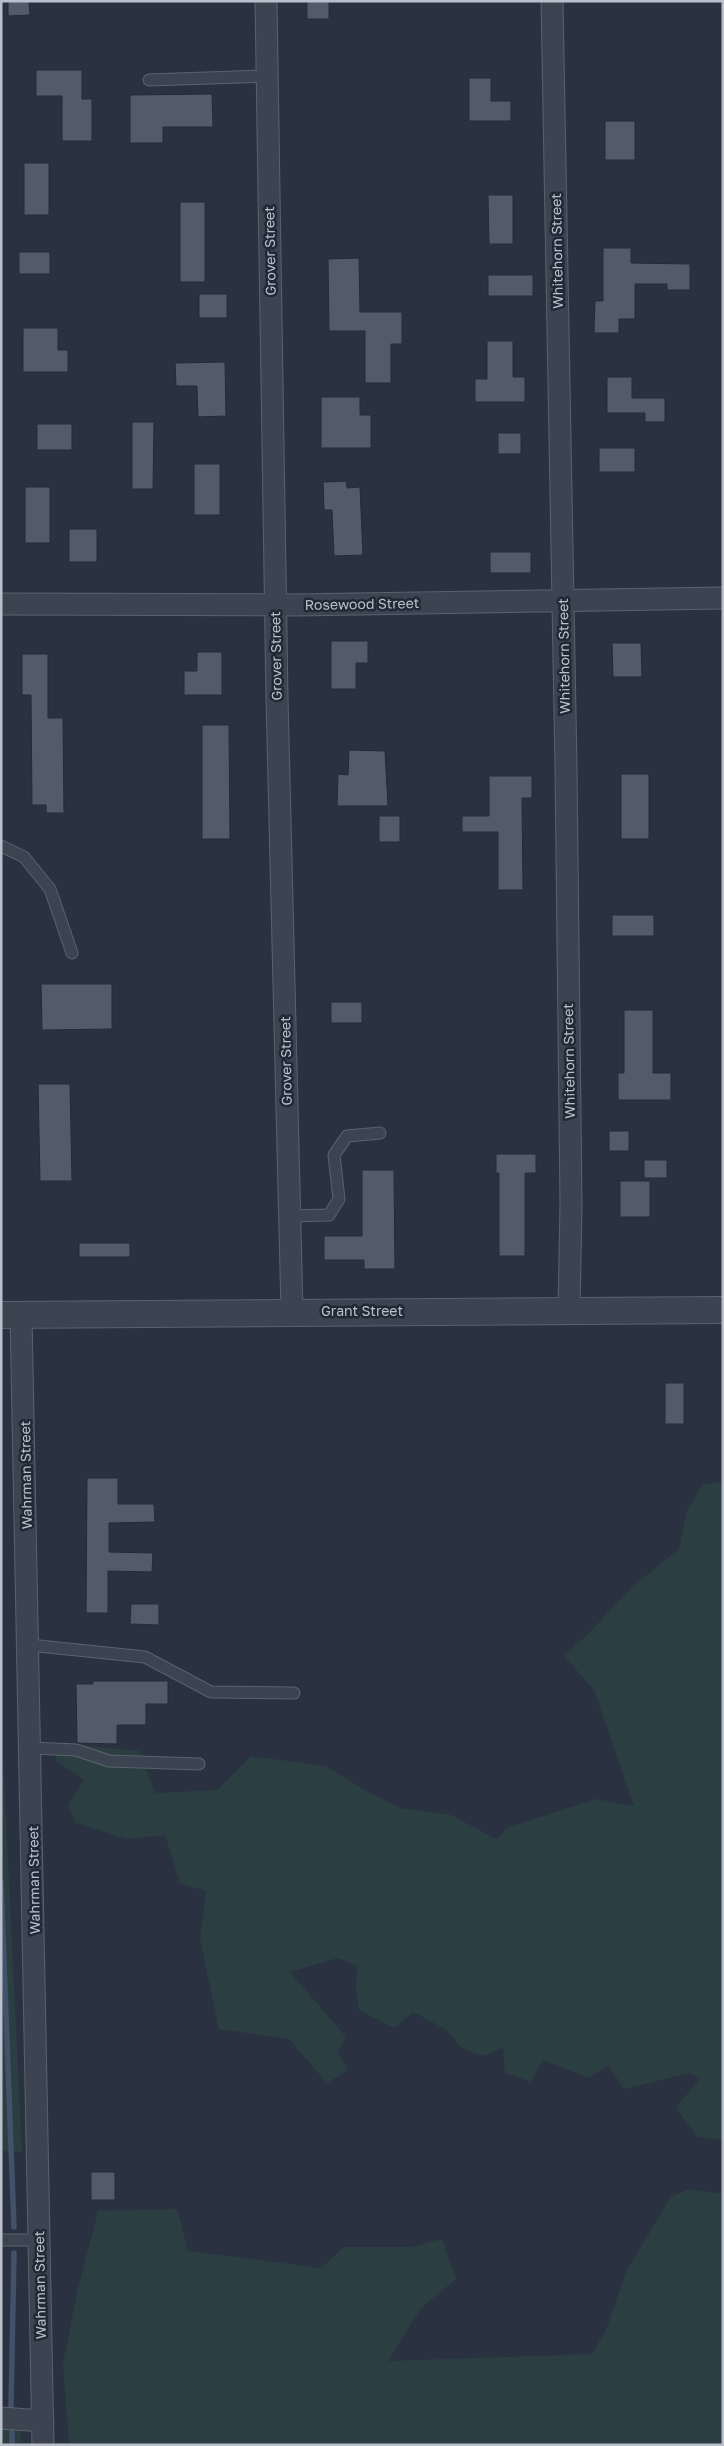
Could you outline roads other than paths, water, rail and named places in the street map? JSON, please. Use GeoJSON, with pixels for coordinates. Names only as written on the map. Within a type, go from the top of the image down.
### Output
{"type":"FeatureCollection","features":[{"type":"Feature","properties":{"kind":"street","name":"Grover Street"},"geometry":{"type":"LineString","coordinates":[[266,1],[276,604],[292,1311]]}},
{"type":"Feature","properties":{"kind":"street","name":"Whitehorn Street"},"geometry":{"type":"LineString","coordinates":[[552,1],[571,1184],[569,1310]]}},
{"type":"Feature","properties":{"kind":"street","name":"Rosewood Street"},"geometry":{"type":"LineString","coordinates":[[1,604],[276,604],[723,598]]}},
{"type":"Feature","properties":{"kind":"street","name":"Grant Street"},"geometry":{"type":"LineString","coordinates":[[11,1315],[292,1311],[723,1310]]}},
{"type":"Feature","properties":{"kind":"street","name":"Wahrman Street"},"geometry":{"type":"LineString","coordinates":[[11,1315],[29,1645],[44,2445]]}},
{"type":"Feature","properties":{"kind":"street"},"geometry":{"type":"LineString","coordinates":[[1,2418],[43,2422]]}},
{"type":"Feature","properties":{"kind":"lane"},"geometry":{"type":"LineString","coordinates":[[149,80],[267,76]]}},
{"type":"Feature","properties":{"kind":"lane"},"geometry":{"type":"LineString","coordinates":[[1,846],[24,857],[50,889],[72,953]]}},
{"type":"Feature","properties":{"kind":"lane"},"geometry":{"type":"LineString","coordinates":[[290,1216],[329,1215],[339,1199],[334,1155],[347,1136],[380,1133]]}},
{"type":"Feature","properties":{"kind":"lane"},"geometry":{"type":"LineString","coordinates":[[29,1645],[144,1657],[211,1692],[294,1693]]}},
{"type":"Feature","properties":{"kind":"lane"},"geometry":{"type":"LineString","coordinates":[[31,1748],[76,1750],[108,1761],[199,1764]]}},
{"type":"Feature","properties":{"kind":"lane"},"geometry":{"type":"LineString","coordinates":[[1,2240],[40,2240]]}},
{"type":"Feature","properties":{"kind":"waterway"},"geometry":{"type":"LineString","coordinates":[[1,1881],[14,2227]]}},
{"type":"Feature","properties":{"kind":"waterway"},"geometry":{"type":"LineString","coordinates":[[11,2406],[14,2253]]}},
{"type":"Feature","properties":{"kind":"waterway"},"geometry":{"type":"LineString","coordinates":[[12,2426],[12,2445]]}}]}
